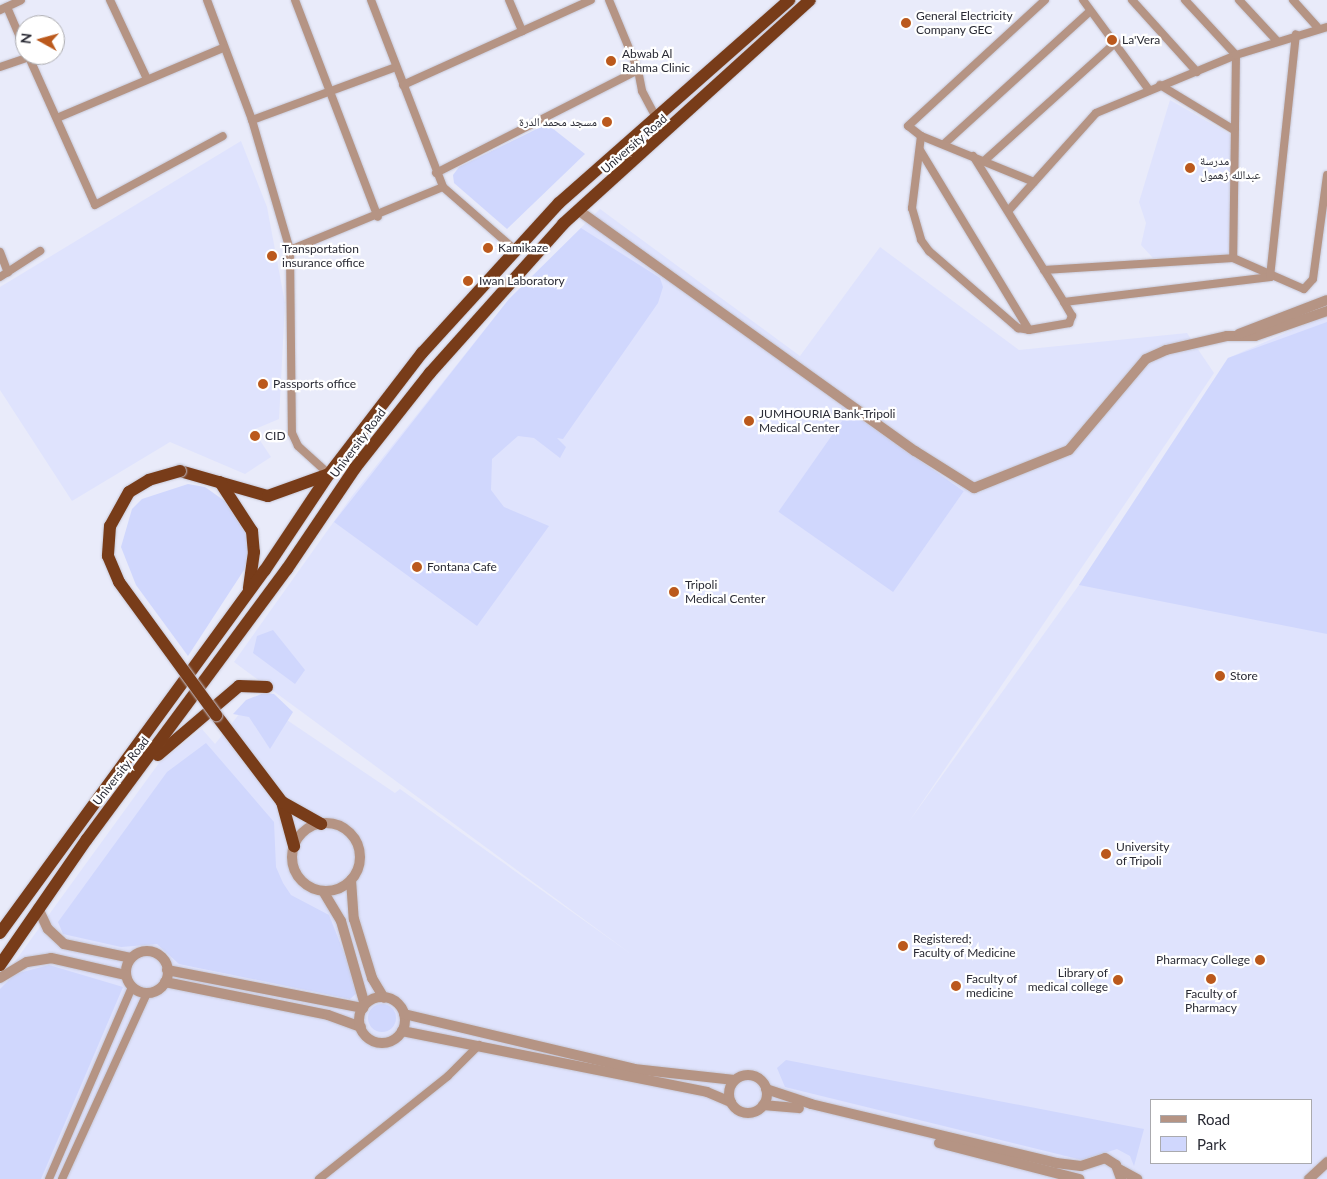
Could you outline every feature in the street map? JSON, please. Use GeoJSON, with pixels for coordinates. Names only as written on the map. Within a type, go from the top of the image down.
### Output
{"type":"FeatureCollection","features":[{"type":"Feature","properties":{"kind":"highway","name":"University Road"},"geometry":{"type":"LineString","coordinates":[[0,933],[248,593],[329,474],[422,353],[514,249],[656,115],[788,0]]}},
{"type":"Feature","properties":{"kind":"highway","name":"University Road"},"geometry":{"type":"LineString","coordinates":[[0,965],[38,908],[146,764],[355,468],[495,296],[578,210],[810,0]]}},
{"type":"Feature","properties":{"kind":"highway"},"geometry":{"type":"LineString","coordinates":[[294,846],[282,802],[119,582],[108,556],[110,526],[130,492],[149,480],[180,471],[218,480],[268,496],[329,474]]}},
{"type":"Feature","properties":{"kind":"highway"},"geometry":{"type":"LineString","coordinates":[[218,480],[252,531],[254,552],[248,593]]}},
{"type":"Feature","properties":{"kind":"highway"},"geometry":{"type":"LineString","coordinates":[[146,764],[239,686],[267,687]]}},
{"type":"Feature","properties":{"kind":"highway"},"geometry":{"type":"LineString","coordinates":[[282,802],[321,824]]}},
{"type":"Feature","properties":{"kind":"street"},"geometry":{"type":"LineString","coordinates":[[15,30],[3,8],[22,0]]}},
{"type":"Feature","properties":{"kind":"street"},"geometry":{"type":"LineString","coordinates":[[110,0],[147,79]]}},
{"type":"Feature","properties":{"kind":"street"},"geometry":{"type":"LineString","coordinates":[[207,0],[223,48],[252,120],[290,250],[292,433],[298,446],[329,474]]}},
{"type":"Feature","properties":{"kind":"street"},"geometry":{"type":"LineString","coordinates":[[295,0],[378,217]]}},
{"type":"Feature","properties":{"kind":"street"},"geometry":{"type":"LineString","coordinates":[[371,0],[436,173],[443,186],[514,249]]}},
{"type":"Feature","properties":{"kind":"street"},"geometry":{"type":"LineString","coordinates":[[509,0],[522,31]]}},
{"type":"Feature","properties":{"kind":"street"},"geometry":{"type":"LineString","coordinates":[[403,85],[591,0]]}},
{"type":"Feature","properties":{"kind":"street"},"geometry":{"type":"LineString","coordinates":[[609,0],[638,70],[642,91],[656,115]]}},
{"type":"Feature","properties":{"kind":"street"},"geometry":{"type":"LineString","coordinates":[[1034,182],[984,160],[921,136],[910,130],[910,121],[1045,0]]}},
{"type":"Feature","properties":{"kind":"street"},"geometry":{"type":"LineString","coordinates":[[1082,0],[1116,42],[1149,90]]}},
{"type":"Feature","properties":{"kind":"street"},"geometry":{"type":"LineString","coordinates":[[1132,0],[1197,72]]}},
{"type":"Feature","properties":{"kind":"street"},"geometry":{"type":"LineString","coordinates":[[1184,0],[1236,55],[1234,258]]}},
{"type":"Feature","properties":{"kind":"street"},"geometry":{"type":"LineString","coordinates":[[1239,0],[1277,41]]}},
{"type":"Feature","properties":{"kind":"street"},"geometry":{"type":"LineString","coordinates":[[1293,0],[1317,27]]}},
{"type":"Feature","properties":{"kind":"street"},"geometry":{"type":"LineString","coordinates":[[944,144],[1090,11]]}},
{"type":"Feature","properties":{"kind":"street"},"geometry":{"type":"LineString","coordinates":[[1008,210],[1096,113],[1236,55],[1317,27],[1327,27]]}},
{"type":"Feature","properties":{"kind":"street"},"geometry":{"type":"LineString","coordinates":[[1270,277],[1296,34]]}},
{"type":"Feature","properties":{"kind":"street"},"geometry":{"type":"LineString","coordinates":[[984,160],[1116,42]]}},
{"type":"Feature","properties":{"kind":"street"},"geometry":{"type":"LineString","coordinates":[[57,118],[223,48]]}},
{"type":"Feature","properties":{"kind":"street"},"geometry":{"type":"LineString","coordinates":[[0,67],[15,61]]}},
{"type":"Feature","properties":{"kind":"street"},"geometry":{"type":"LineString","coordinates":[[32,65],[95,206],[223,136]]}},
{"type":"Feature","properties":{"kind":"street"},"geometry":{"type":"LineString","coordinates":[[252,120],[396,67]]}},
{"type":"Feature","properties":{"kind":"street"},"geometry":{"type":"LineString","coordinates":[[436,173],[638,70]]}},
{"type":"Feature","properties":{"kind":"street"},"geometry":{"type":"LineString","coordinates":[[1160,86],[1234,130]]}},
{"type":"Feature","properties":{"kind":"street"},"geometry":{"type":"LineString","coordinates":[[921,136],[912,208],[921,240],[1018,328],[1029,330],[1069,323],[1072,316],[1064,302],[973,156]]}},
{"type":"Feature","properties":{"kind":"street"},"geometry":{"type":"LineString","coordinates":[[920,150],[1029,330]]}},
{"type":"Feature","properties":{"kind":"street"},"geometry":{"type":"LineString","coordinates":[[1044,270],[1234,258],[1270,277],[1304,289],[1313,279],[1327,176]]}},
{"type":"Feature","properties":{"kind":"street"},"geometry":{"type":"LineString","coordinates":[[290,250],[378,217],[443,186]]}},
{"type":"Feature","properties":{"kind":"street"},"geometry":{"type":"LineString","coordinates":[[578,210],[666,274],[974,488],[1069,450],[1146,359],[1166,350],[1239,334],[1327,300]]}},
{"type":"Feature","properties":{"kind":"street"},"geometry":{"type":"LineString","coordinates":[[0,277],[40,251]]}},
{"type":"Feature","properties":{"kind":"street"},"geometry":{"type":"LineString","coordinates":[[0,252],[8,273]]}},
{"type":"Feature","properties":{"kind":"street"},"geometry":{"type":"LineString","coordinates":[[1064,302],[1270,277]]}},
{"type":"Feature","properties":{"kind":"street"},"geometry":{"type":"LineString","coordinates":[[1239,334],[1254,336],[1327,311]]}},
{"type":"Feature","properties":{"kind":"street"},"geometry":{"type":"LineString","coordinates":[[323,891],[338,889],[351,880],[360,864],[354,838],[339,826],[321,824],[304,831],[294,846],[293,863],[300,879],[323,891],[341,921],[364,1006],[361,1027]]}},
{"type":"Feature","properties":{"kind":"street"},"geometry":{"type":"LineString","coordinates":[[62,1179],[147,993],[165,982],[328,1015],[361,1027],[368,1038],[380,1043],[393,1040],[402,1031],[404,1014],[397,1003],[384,998],[372,978],[354,919],[351,880]]}},
{"type":"Feature","properties":{"kind":"street"},"geometry":{"type":"LineString","coordinates":[[38,908],[48,929],[64,944],[131,958]]}},
{"type":"Feature","properties":{"kind":"street"},"geometry":{"type":"LineString","coordinates":[[147,993],[132,987],[126,975],[131,958],[141,952],[153,952],[167,970],[364,1006],[384,998]]}},
{"type":"Feature","properties":{"kind":"street"},"geometry":{"type":"LineString","coordinates":[[0,978],[28,962],[51,958],[126,975]]}},
{"type":"Feature","properties":{"kind":"street"},"geometry":{"type":"LineString","coordinates":[[165,982],[167,970]]}},
{"type":"Feature","properties":{"kind":"street"},"geometry":{"type":"LineString","coordinates":[[48,1179],[132,987]]}},
{"type":"Feature","properties":{"kind":"street"},"geometry":{"type":"LineString","coordinates":[[404,1014],[634,1068],[734,1080],[754,1076],[766,1089],[794,1100],[1073,1166],[1105,1158],[1120,1174],[1137,1179]]}},
{"type":"Feature","properties":{"kind":"street"},"geometry":{"type":"LineString","coordinates":[[402,1031],[707,1092],[731,1102],[746,1113],[763,1105],[794,1106],[1080,1179],[1088,1163]]}},
{"type":"Feature","properties":{"kind":"street"},"geometry":{"type":"LineString","coordinates":[[319,1179],[448,1076],[479,1045]]}},
{"type":"Feature","properties":{"kind":"street"},"geometry":{"type":"LineString","coordinates":[[731,1102],[734,1080]]}},
{"type":"Feature","properties":{"kind":"street"},"geometry":{"type":"LineString","coordinates":[[763,1105],[766,1089]]}},
{"type":"Feature","properties":{"kind":"street"},"geometry":{"type":"LineString","coordinates":[[1312,1178],[1327,1162]]}},
{"type":"Feature","properties":{"kind":"shaded area","name":"مدرسة عبدالله زهمول"},"geometry":{"type":"Polygon","coordinates":[[[1170,100],[1231,135],[1231,257],[1153,258],[1141,245],[1146,223],[1139,202],[1170,100]]]}},
{"type":"Feature","properties":{"kind":"shaded area"},"geometry":{"type":"Polygon","coordinates":[[[241,141],[267,207],[285,303],[279,419],[253,430],[271,457],[245,474],[170,442],[72,501],[0,390],[0,287],[241,141]]]}},
{"type":"Feature","properties":{"kind":"shaded area"},"geometry":{"type":"Polygon","coordinates":[[[600,209],[800,356],[880,247],[1019,350],[1187,333],[1214,373],[908,823],[1079,585],[1228,358],[1327,315],[1327,1179],[0,1179],[0,982],[159,763],[202,729],[215,744],[253,697],[395,793],[400,789],[631,954],[234,662],[352,496],[509,299],[600,209]]]}},
{"type":"Feature","properties":{"kind":"green space"},"geometry":{"type":"Polygon","coordinates":[[[547,124],[585,154],[507,229],[454,183],[453,175],[459,167],[547,124]]]}},
{"type":"Feature","properties":{"kind":"green space"},"geometry":{"type":"Polygon","coordinates":[[[581,228],[660,278],[663,287],[658,303],[563,439],[557,438],[566,447],[560,458],[534,438],[518,436],[492,459],[491,490],[504,507],[549,526],[477,626],[334,522],[509,299],[581,228]]]}},
{"type":"Feature","properties":{"kind":"green space"},"geometry":{"type":"Polygon","coordinates":[[[1327,322],[1327,634],[1079,585],[1228,358],[1327,322]]]}},
{"type":"Feature","properties":{"kind":"green space"},"geometry":{"type":"Polygon","coordinates":[[[849,411],[964,491],[893,592],[778,512],[849,411]]]}},
{"type":"Feature","properties":{"kind":"green space"},"geometry":{"type":"Polygon","coordinates":[[[188,484],[205,487],[236,509],[248,528],[250,550],[244,570],[188,656],[136,585],[121,547],[132,509],[142,499],[188,484]]]}},
{"type":"Feature","properties":{"kind":"green space"},"geometry":{"type":"Polygon","coordinates":[[[273,630],[305,670],[295,684],[253,653],[257,636],[273,630]]]}},
{"type":"Feature","properties":{"kind":"green space"},"geometry":{"type":"Polygon","coordinates":[[[264,693],[274,694],[293,712],[270,749],[249,717],[233,714],[246,700],[264,693]]]}},
{"type":"Feature","properties":{"kind":"green space"},"geometry":{"type":"Polygon","coordinates":[[[206,743],[274,822],[276,867],[291,895],[329,915],[359,991],[350,999],[179,964],[157,944],[121,947],[63,934],[58,922],[167,772],[206,743]]]}},
{"type":"Feature","properties":{"kind":"green space"},"geometry":{"type":"Polygon","coordinates":[[[49,965],[123,987],[41,1179],[0,1179],[0,989],[15,974],[49,965]]]}},
{"type":"Feature","properties":{"kind":"green space"},"geometry":{"type":"Polygon","coordinates":[[[382,1004],[392,1008],[396,1018],[392,1028],[382,1032],[372,1028],[368,1018],[372,1008],[382,1004]]]}},
{"type":"Feature","properties":{"kind":"green space"},"geometry":{"type":"Polygon","coordinates":[[[786,1060],[1144,1129],[1134,1166],[1130,1156],[1117,1149],[1082,1160],[785,1087],[777,1068],[786,1060]]]}},
{"type":"Feature","properties":{"kind":"place","name":"General Electricity Company GEC"},"geometry":{"type":"Point","coordinates":[906,23]}},
{"type":"Feature","properties":{"kind":"place","name":"La'Vera"},"geometry":{"type":"Point","coordinates":[1112,40]}},
{"type":"Feature","properties":{"kind":"place","name":"Abwab Al Rahma Clinic"},"geometry":{"type":"Point","coordinates":[611,61]}},
{"type":"Feature","properties":{"kind":"place","name":"مسجد محمد الدرة"},"geometry":{"type":"Point","coordinates":[607,122]}},
{"type":"Feature","properties":{"kind":"place","name":"مدرسة عبدالله زهمول"},"geometry":{"type":"Point","coordinates":[1190,168]}},
{"type":"Feature","properties":{"kind":"place","name":"Kamikaze"},"geometry":{"type":"Point","coordinates":[488,248]}},
{"type":"Feature","properties":{"kind":"place","name":"Transportation insurance office"},"geometry":{"type":"Point","coordinates":[272,256]}},
{"type":"Feature","properties":{"kind":"place","name":"Iwan Laboratory"},"geometry":{"type":"Point","coordinates":[468,281]}},
{"type":"Feature","properties":{"kind":"place","name":"Passports office"},"geometry":{"type":"Point","coordinates":[263,384]}},
{"type":"Feature","properties":{"kind":"place","name":"JUMHOURIA Bank-Tripoli Medical Center"},"geometry":{"type":"Point","coordinates":[749,421]}},
{"type":"Feature","properties":{"kind":"place","name":"CID"},"geometry":{"type":"Point","coordinates":[255,436]}},
{"type":"Feature","properties":{"kind":"place","name":"Fontana Cafe"},"geometry":{"type":"Point","coordinates":[417,567]}},
{"type":"Feature","properties":{"kind":"place","name":"Tripoli Medical Center"},"geometry":{"type":"Point","coordinates":[674,592]}},
{"type":"Feature","properties":{"kind":"place","name":"Store"},"geometry":{"type":"Point","coordinates":[1220,676]}},
{"type":"Feature","properties":{"kind":"place","name":"University of Tripoli"},"geometry":{"type":"Point","coordinates":[1106,854]}},
{"type":"Feature","properties":{"kind":"place","name":"Registered; Faculty of Medicine"},"geometry":{"type":"Point","coordinates":[903,946]}},
{"type":"Feature","properties":{"kind":"place","name":"Pharmacy College"},"geometry":{"type":"Point","coordinates":[1260,960]}},
{"type":"Feature","properties":{"kind":"place","name":"Faculty of Pharmacy"},"geometry":{"type":"Point","coordinates":[1211,979]}},
{"type":"Feature","properties":{"kind":"place","name":"Library of medical college"},"geometry":{"type":"Point","coordinates":[1118,980]}},
{"type":"Feature","properties":{"kind":"place","name":"Faculty of medicine"},"geometry":{"type":"Point","coordinates":[956,986]}}]}
